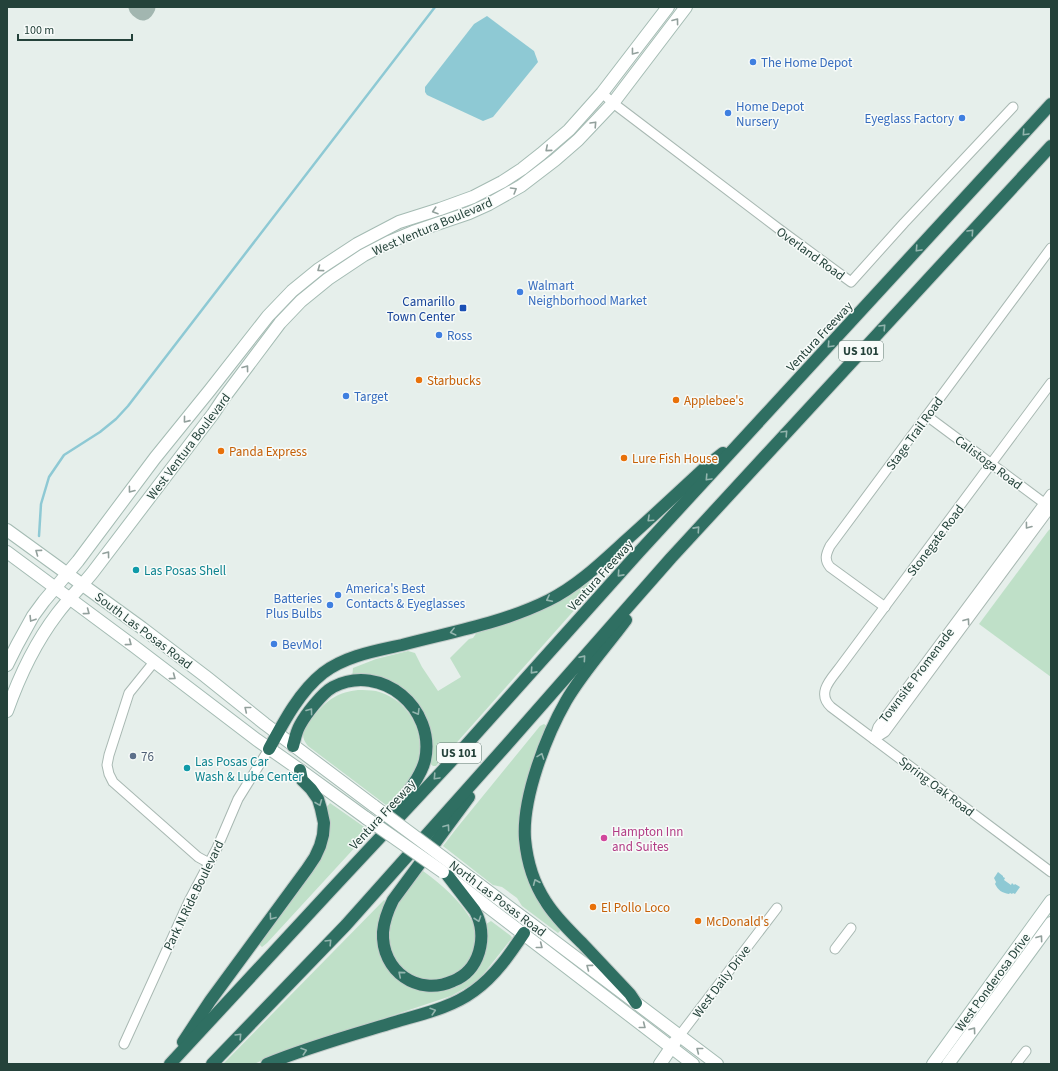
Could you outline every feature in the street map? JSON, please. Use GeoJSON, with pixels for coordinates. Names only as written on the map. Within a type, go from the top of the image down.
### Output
{"type":"FeatureCollection","features":[{"type":"Feature","properties":{"kind":"highway","name":"Ventura Freeway"},"geometry":{"type":"LineString","coordinates":[[169,1064],[458,754],[639,552],[1051,104]]}},
{"type":"Feature","properties":{"kind":"highway","name":"US 101"},"geometry":{"type":"LineString","coordinates":[[212,1064],[346,925],[671,558],[1051,146]]}},
{"type":"Feature","properties":{"kind":"highway"},"geometry":{"type":"LineString","coordinates":[[269,749],[284,720],[312,683],[337,664],[359,655],[510,616],[549,600],[577,583],[605,560],[709,464],[744,439]]}},
{"type":"Feature","properties":{"kind":"highway"},"geometry":{"type":"LineString","coordinates":[[636,1003],[630,994],[560,921],[546,902],[540,892],[532,872],[527,854],[525,823],[532,784],[540,760],[556,720],[567,700],[671,558]]}},
{"type":"Feature","properties":{"kind":"highway"},"geometry":{"type":"LineString","coordinates":[[293,746],[300,725],[316,702],[332,687],[352,681],[364,680],[376,682],[386,685],[394,690],[410,702],[424,727],[427,748],[425,762],[419,775],[394,810],[331,890]]}},
{"type":"Feature","properties":{"kind":"highway"},"geometry":{"type":"LineString","coordinates":[[445,874],[478,916],[482,935],[481,945],[473,965],[466,974],[458,979],[439,986],[421,985],[412,982],[398,973],[388,959],[385,951],[383,932],[387,914],[393,900],[511,740]]}},
{"type":"Feature","properties":{"kind":"highway"},"geometry":{"type":"LineString","coordinates":[[169,1064],[210,1001],[307,869],[320,846],[324,823],[321,809],[318,799],[312,789],[302,780],[300,770]]}},
{"type":"Feature","properties":{"kind":"highway"},"geometry":{"type":"LineString","coordinates":[[267,1064],[340,1039],[439,1009],[466,997],[491,977],[517,944],[527,928]]}},
{"type":"Feature","properties":{"kind":"main road","name":"West Ventura Boulevard"},"geometry":{"type":"LineString","coordinates":[[7,665],[33,616],[44,601],[78,561],[154,458],[268,316],[292,291],[319,269],[357,244],[399,222],[473,197],[502,182],[522,169],[569,130],[602,93],[668,7]]}},
{"type":"Feature","properties":{"kind":"main road","name":"West Ventura Boulevard"},"geometry":{"type":"LineString","coordinates":[[7,711],[22,673],[46,630],[58,613],[83,585],[209,420],[280,323],[301,301],[328,279],[364,255],[413,232],[469,213],[489,204],[530,180],[578,140],[613,103],[686,7]]}},
{"type":"Feature","properties":{"kind":"main road","name":"South Las Posas Road"},"geometry":{"type":"LineString","coordinates":[[7,530],[205,676],[278,733]]}},
{"type":"Feature","properties":{"kind":"main road","name":"South Las Posas Road"},"geometry":{"type":"LineString","coordinates":[[7,552],[269,749]]}},
{"type":"Feature","properties":{"kind":"main road","name":"North Las Posas Road"},"geometry":{"type":"LineString","coordinates":[[278,733],[293,746],[452,864],[672,1048],[694,1064]]}},
{"type":"Feature","properties":{"kind":"main road","name":"North Las Posas Road"},"geometry":{"type":"LineString","coordinates":[[269,749],[445,874],[636,1003],[717,1064]]}},
{"type":"Feature","properties":{"kind":"main road","name":"West Ponderosa Drive"},"geometry":{"type":"LineString","coordinates":[[948,1061],[1051,901]]}},
{"type":"Feature","properties":{"kind":"main road","name":"West Ponderosa Drive"},"geometry":{"type":"LineString","coordinates":[[933,1064],[948,1061],[1051,923]]}},
{"type":"Feature","properties":{"kind":"main road"},"geometry":{"type":"LineString","coordinates":[[660,1064],[680,1035]]}},
{"type":"Feature","properties":{"kind":"street","name":"Overland Road"},"geometry":{"type":"LineString","coordinates":[[602,93],[613,103],[851,282],[1013,107]]}},
{"type":"Feature","properties":{"kind":"street","name":"Stage Trail Road"},"geometry":{"type":"LineString","coordinates":[[884,607],[830,567],[826,559],[827,552],[1051,248]]}},
{"type":"Feature","properties":{"kind":"street","name":"Stonegate Road"},"geometry":{"type":"LineString","coordinates":[[825,698],[824,691],[827,685],[1051,383]]}},
{"type":"Feature","properties":{"kind":"street","name":"Calistoga Road"},"geometry":{"type":"LineString","coordinates":[[927,416],[1049,507]]}},
{"type":"Feature","properties":{"kind":"street","name":"Townsite Promenade"},"geometry":{"type":"LineString","coordinates":[[874,739],[878,727],[1049,507],[1051,494]]}},
{"type":"Feature","properties":{"kind":"street"},"geometry":{"type":"LineString","coordinates":[[154,662],[130,693],[109,755],[107,765],[109,774],[113,782],[125,793],[198,857],[209,864]]}},
{"type":"Feature","properties":{"kind":"street","name":"Spring Oak Road"},"geometry":{"type":"LineString","coordinates":[[825,698],[831,707],[1051,872]]}},
{"type":"Feature","properties":{"kind":"street","name":"Park N Ride Boulevard"},"geometry":{"type":"LineString","coordinates":[[124,1044],[189,900],[217,848],[238,799],[269,749]]}},
{"type":"Feature","properties":{"kind":"street","name":"West Daily Drive"},"geometry":{"type":"LineString","coordinates":[[680,1035],[777,908]]}},
{"type":"Feature","properties":{"kind":"street"},"geometry":{"type":"LineString","coordinates":[[834,949],[851,928]]}},
{"type":"Feature","properties":{"kind":"street"},"geometry":{"type":"LineString","coordinates":[[1016,1064],[1026,1051]]}},
{"type":"Feature","properties":{"kind":"green space"},"geometry":{"type":"Polygon","coordinates":[[[1051,528],[1051,677],[979,624],[1051,528]]]}},
{"type":"Feature","properties":{"kind":"green space"},"geometry":{"type":"Polygon","coordinates":[[[587,582],[590,583],[592,589],[436,766],[433,766],[428,762],[415,702],[352,679],[353,668],[376,659],[408,651],[415,653],[422,667],[438,691],[461,677],[450,658],[469,639],[473,638],[477,632],[538,612],[569,595],[587,582]]]}},
{"type":"Feature","properties":{"kind":"green space"},"geometry":{"type":"Polygon","coordinates":[[[358,690],[376,691],[388,695],[406,710],[418,731],[420,754],[417,766],[409,782],[390,808],[308,746],[303,737],[304,730],[307,725],[325,704],[339,695],[358,690]]]}},
{"type":"Feature","properties":{"kind":"green space"},"geometry":{"type":"Polygon","coordinates":[[[544,724],[547,726],[521,834],[561,930],[558,933],[522,906],[517,898],[502,887],[493,885],[443,846],[540,726],[544,724]]]}},
{"type":"Feature","properties":{"kind":"green space"},"geometry":{"type":"Polygon","coordinates":[[[330,803],[370,831],[262,947],[259,944],[312,871],[326,808],[330,803]]]}},
{"type":"Feature","properties":{"kind":"green space"},"geometry":{"type":"Polygon","coordinates":[[[423,871],[444,887],[462,906],[472,921],[474,921],[476,933],[475,947],[466,967],[453,976],[434,981],[419,978],[410,974],[403,968],[393,953],[390,940],[390,928],[399,903],[423,871]]]}},
{"type":"Feature","properties":{"kind":"green space"},"geometry":{"type":"Polygon","coordinates":[[[384,900],[388,903],[380,942],[420,990],[437,991],[445,989],[471,976],[482,962],[485,953],[487,935],[486,924],[491,921],[512,938],[482,976],[471,985],[451,996],[274,1055],[254,1064],[223,1064],[384,900]]]}},
{"type":"Feature","properties":{"kind":"water"},"geometry":{"type":"Polygon","coordinates":[[[487,16],[534,51],[538,62],[493,117],[483,121],[427,95],[425,92],[425,87],[474,24],[487,16]]]}},
{"type":"Feature","properties":{"kind":"water"},"geometry":{"type":"Polygon","coordinates":[[[998,872],[1005,878],[1004,880],[1011,885],[1012,883],[1020,887],[1015,894],[1004,893],[997,888],[994,878],[998,872]]]}},
{"type":"Feature","properties":{"kind":"waterway"},"geometry":{"type":"LineString","coordinates":[[39,536],[41,504],[49,477],[64,455],[100,432],[116,419],[128,406],[435,7]]}},
{"type":"Feature","properties":{"kind":"taxiway"},"geometry":{"type":"LineString","coordinates":[[139,7],[143,10],[145,7]]}},
{"type":"Feature","properties":{"kind":"place","name":"The Home Depot"},"geometry":{"type":"Point","coordinates":[753,62]}},
{"type":"Feature","properties":{"kind":"place","name":"Home Depot Nursery"},"geometry":{"type":"Point","coordinates":[728,113]}},
{"type":"Feature","properties":{"kind":"place","name":"Eyeglass Factory"},"geometry":{"type":"Point","coordinates":[962,118]}},
{"type":"Feature","properties":{"kind":"place","name":"Walmart Neighborhood Market"},"geometry":{"type":"Point","coordinates":[520,292]}},
{"type":"Feature","properties":{"kind":"place","name":"Camarillo Town Center"},"geometry":{"type":"Point","coordinates":[463,308]}},
{"type":"Feature","properties":{"kind":"place","name":"Ross"},"geometry":{"type":"Point","coordinates":[439,335]}},
{"type":"Feature","properties":{"kind":"place","name":"Starbucks"},"geometry":{"type":"Point","coordinates":[419,380]}},
{"type":"Feature","properties":{"kind":"place","name":"Target"},"geometry":{"type":"Point","coordinates":[346,396]}},
{"type":"Feature","properties":{"kind":"place","name":"Applebee's"},"geometry":{"type":"Point","coordinates":[676,400]}},
{"type":"Feature","properties":{"kind":"place","name":"Panda Express"},"geometry":{"type":"Point","coordinates":[221,451]}},
{"type":"Feature","properties":{"kind":"place","name":"Lure Fish House"},"geometry":{"type":"Point","coordinates":[624,458]}},
{"type":"Feature","properties":{"kind":"place","name":"Las Posas Shell"},"geometry":{"type":"Point","coordinates":[136,570]}},
{"type":"Feature","properties":{"kind":"place","name":"America's Best Contacts & Eyeglasses"},"geometry":{"type":"Point","coordinates":[338,595]}},
{"type":"Feature","properties":{"kind":"place","name":"Batteries Plus Bulbs"},"geometry":{"type":"Point","coordinates":[330,605]}},
{"type":"Feature","properties":{"kind":"place","name":"BevMo!"},"geometry":{"type":"Point","coordinates":[274,644]}},
{"type":"Feature","properties":{"kind":"place","name":"76"},"geometry":{"type":"Point","coordinates":[133,756]}},
{"type":"Feature","properties":{"kind":"place","name":"Las Posas Car Wash & Lube Center"},"geometry":{"type":"Point","coordinates":[187,768]}},
{"type":"Feature","properties":{"kind":"place","name":"Hampton Inn and Suites"},"geometry":{"type":"Point","coordinates":[604,838]}},
{"type":"Feature","properties":{"kind":"place","name":"El Pollo Loco"},"geometry":{"type":"Point","coordinates":[593,907]}},
{"type":"Feature","properties":{"kind":"place","name":"McDonald's"},"geometry":{"type":"Point","coordinates":[698,921]}}]}
